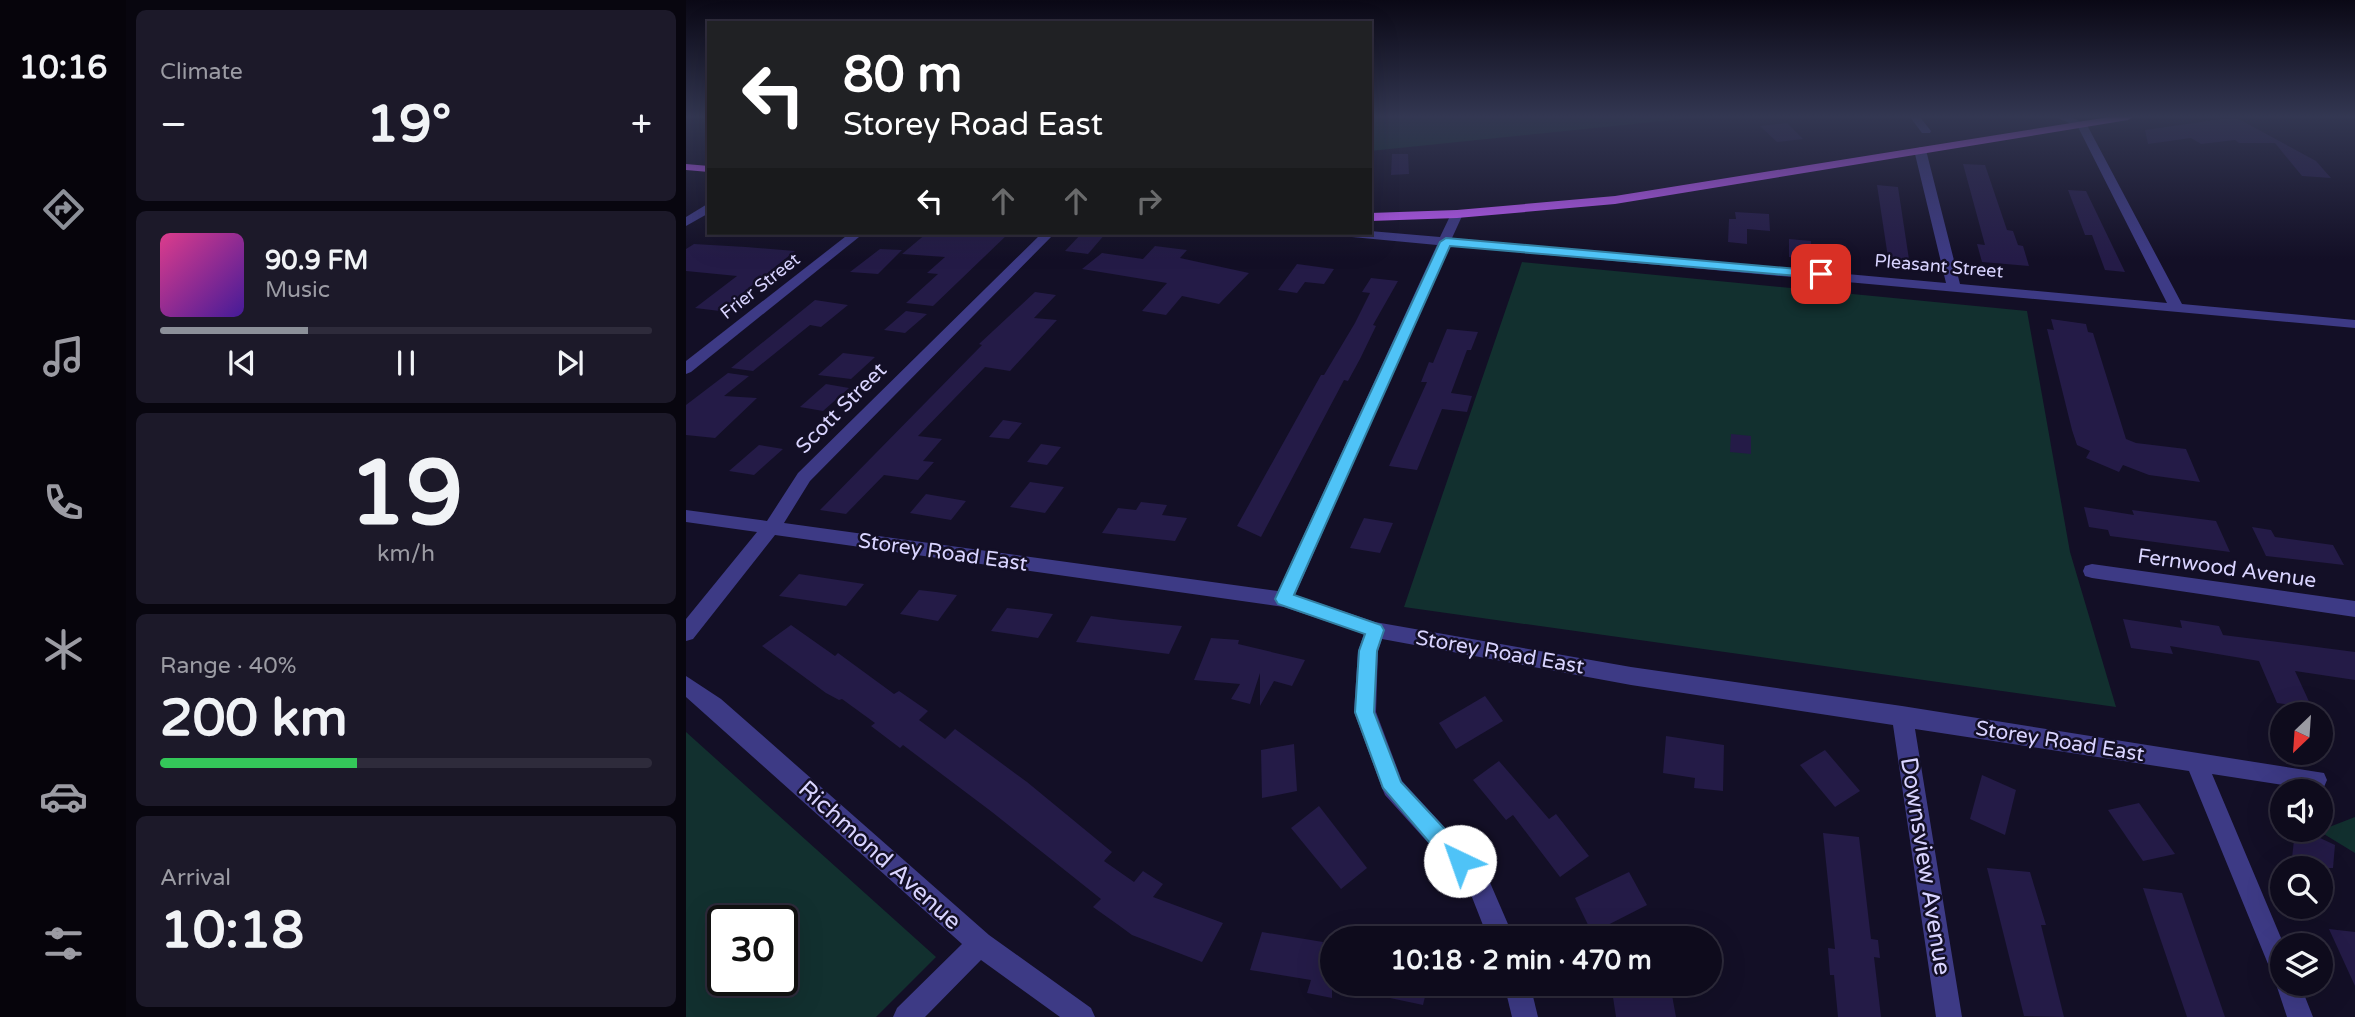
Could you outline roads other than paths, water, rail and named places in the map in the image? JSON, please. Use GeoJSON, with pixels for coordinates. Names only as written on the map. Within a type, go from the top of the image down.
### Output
{"type":"FeatureCollection","features":[{"type":"Feature","properties":{"kind":"main road"},"geometry":{"type":"LineString","coordinates":[[1372,217],[1457,214],[1615,200],[1832,164]]}},
{"type":"Feature","properties":{"kind":"main road"},"geometry":{"type":"LineString","coordinates":[[686,167],[707,169]]}},
{"type":"Feature","properties":{"kind":"street"},"geometry":{"type":"LineString","coordinates":[[1924,164],[1954,286]]}},
{"type":"Feature","properties":{"kind":"street"},"geometry":{"type":"LineString","coordinates":[[2101,164],[2176,308]]}},
{"type":"Feature","properties":{"kind":"street"},"geometry":{"type":"LineString","coordinates":[[686,222],[707,208]]}},
{"type":"Feature","properties":{"kind":"street"},"geometry":{"type":"LineString","coordinates":[[1284,599],[1457,214]]}},
{"type":"Feature","properties":{"kind":"street","name":"Frier Street"},"geometry":{"type":"LineString","coordinates":[[686,369],[855,235]]}},
{"type":"Feature","properties":{"kind":"street","name":"Scott Street"},"geometry":{"type":"LineString","coordinates":[[686,634],[771,528],[804,477],[1047,235]]}},
{"type":"Feature","properties":{"kind":"street","name":"Pleasant Street"},"geometry":{"type":"LineString","coordinates":[[1372,235],[2355,324]]}},
{"type":"Feature","properties":{"kind":"street","name":"Storey Road East"},"geometry":{"type":"LineString","coordinates":[[686,516],[1284,599],[1375,630],[1631,676],[1902,715],[2309,779]]}},
{"type":"Feature","properties":{"kind":"street","name":"Fernwood Avenue"},"geometry":{"type":"LineString","coordinates":[[2092,572],[2355,609]]}},
{"type":"Feature","properties":{"kind":"street"},"geometry":{"type":"LineString","coordinates":[[1375,630],[1368,651],[1365,712],[1393,788],[1477,880],[1496,926]]}},
{"type":"Feature","properties":{"kind":"street","name":"Richmond Avenue"},"geometry":{"type":"LineString","coordinates":[[686,685],[714,706],[980,944],[1082,1017]]}},
{"type":"Feature","properties":{"kind":"street","name":"Downsview Avenue"},"geometry":{"type":"LineString","coordinates":[[1902,715],[1949,1017]]}},
{"type":"Feature","properties":{"kind":"street"},"geometry":{"type":"LineString","coordinates":[[2196,762],[2270,942]]}},
{"type":"Feature","properties":{"kind":"street"},"geometry":{"type":"LineString","coordinates":[[906,1017],[980,944]]}},
{"type":"Feature","properties":{"kind":"street"},"geometry":{"type":"LineString","coordinates":[[1520,996],[1525,1017]]}},
{"type":"Feature","properties":{"kind":"street"},"geometry":{"type":"LineString","coordinates":[[2292,996],[2300,1017]]}}]}
